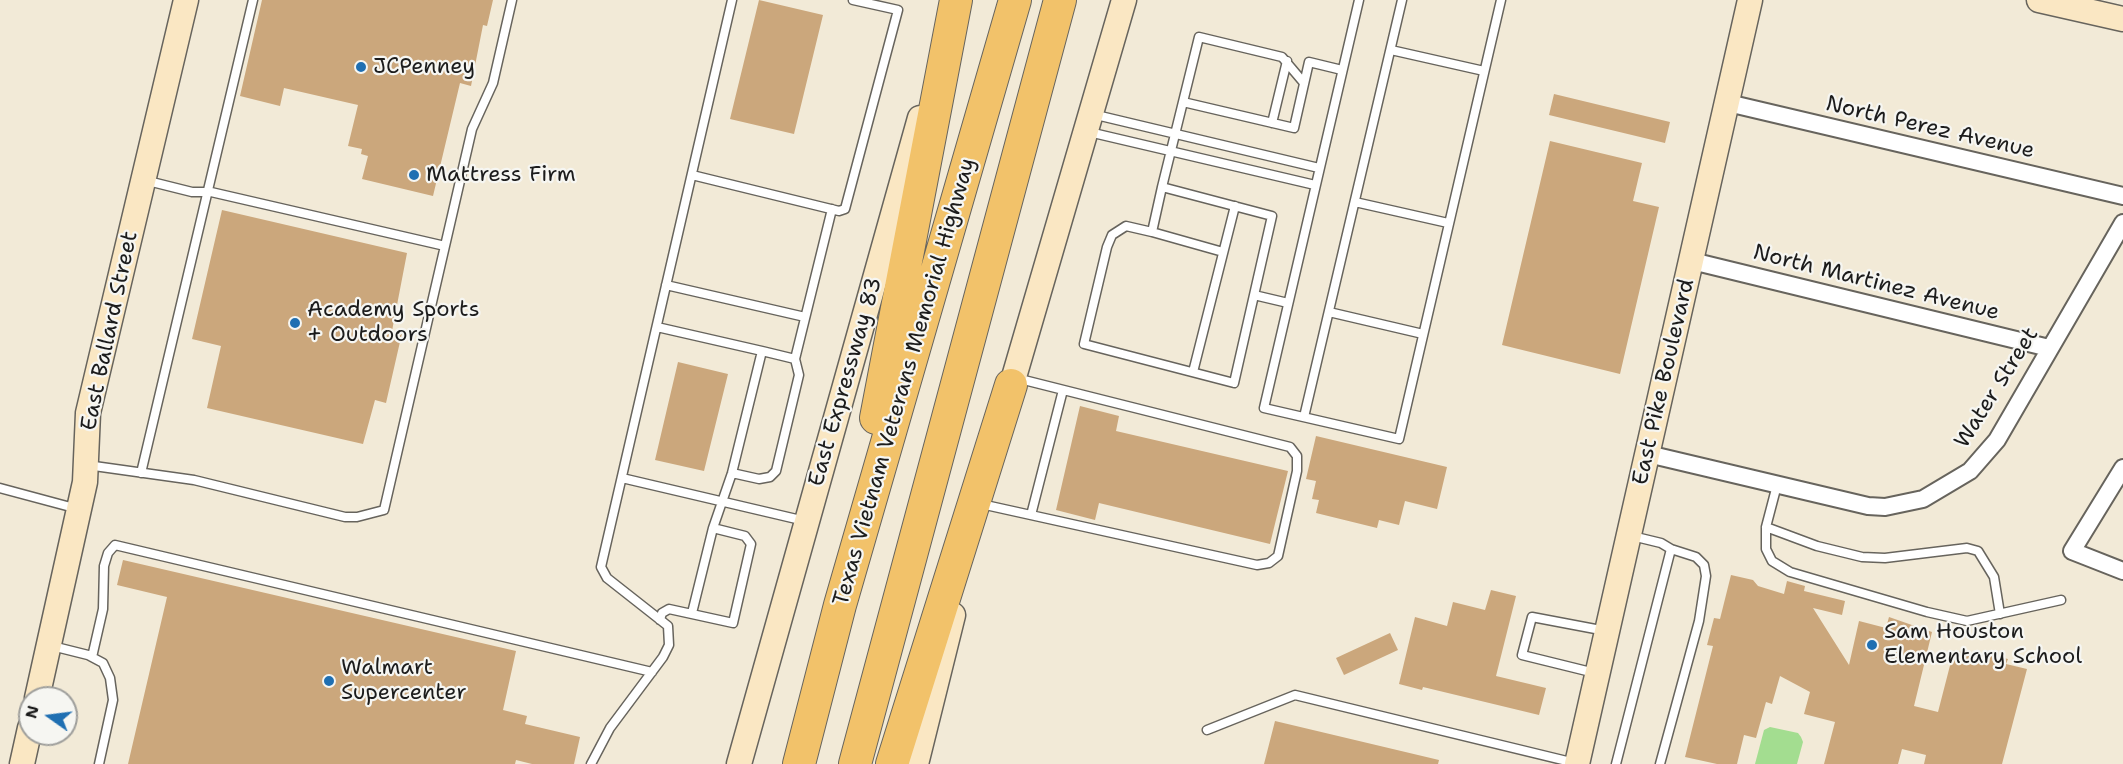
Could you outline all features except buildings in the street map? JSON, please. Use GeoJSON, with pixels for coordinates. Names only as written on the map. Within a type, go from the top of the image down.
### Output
{"type":"FeatureCollection","features":[{"type":"Feature","properties":{"kind":"highway"},"geometry":{"type":"LineString","coordinates":[[840,605],[954,0]]}},
{"type":"Feature","properties":{"kind":"highway","name":"Texas Vietnam Veterans Memorial Highway"},"geometry":{"type":"LineString","coordinates":[[799,764],[840,605],[1015,0]]}},
{"type":"Feature","properties":{"kind":"highway","name":"Texas Vietnam Veterans Memorial Highway"},"geometry":{"type":"LineString","coordinates":[[855,764],[1060,0]]}},
{"type":"Feature","properties":{"kind":"highway"},"geometry":{"type":"LineString","coordinates":[[892,764],[1012,381]]}},
{"type":"Feature","properties":{"kind":"street","name":"East Ballard Street"},"geometry":{"type":"LineString","coordinates":[[40,686],[79,510],[86,465],[88,413],[186,0]]}},
{"type":"Feature","properties":{"kind":"street","name":"East Expressway 83"},"geometry":{"type":"LineString","coordinates":[[739,764],[954,0]]}},
{"type":"Feature","properties":{"kind":"street"},"geometry":{"type":"LineString","coordinates":[[916,764],[1012,381],[1124,0]]}},
{"type":"Feature","properties":{"kind":"street","name":"East Pike Boulevard"},"geometry":{"type":"LineString","coordinates":[[1577,764],[1750,0]]}},
{"type":"Feature","properties":{"kind":"street"},"geometry":{"type":"LineString","coordinates":[[2039,0],[2123,19]]}},
{"type":"Feature","properties":{"kind":"street","name":"North Perez Avenue"},"geometry":{"type":"LineString","coordinates":[[1728,103],[2123,196]]}},
{"type":"Feature","properties":{"kind":"street","name":"Water Street"},"geometry":{"type":"LineString","coordinates":[[1648,454],[1868,506],[1895,506],[1923,499],[1955,482],[1983,458],[1997,440],[2123,223]]}},
{"type":"Feature","properties":{"kind":"street","name":"North Martinez Avenue"},"geometry":{"type":"LineString","coordinates":[[1692,261],[2049,348]]}},
{"type":"Feature","properties":{"kind":"street"},"geometry":{"type":"LineString","coordinates":[[2123,468],[2072,551],[2123,571]]}},
{"type":"Feature","properties":{"kind":"street"},"geometry":{"type":"LineString","coordinates":[[22,764],[26,746]]}},
{"type":"Feature","properties":{"kind":"lane"},"geometry":{"type":"LineString","coordinates":[[141,473],[253,0]]}},
{"type":"Feature","properties":{"kind":"lane"},"geometry":{"type":"LineString","coordinates":[[86,465],[194,480],[357,518],[384,510],[472,129],[493,83],[512,0]]}},
{"type":"Feature","properties":{"kind":"lane"},"geometry":{"type":"LineString","coordinates":[[591,764],[610,728],[669,645],[668,626],[607,578],[601,567],[732,0]]}},
{"type":"Feature","properties":{"kind":"lane"},"geometry":{"type":"LineString","coordinates":[[692,176],[839,211],[845,209],[898,10],[853,0]]}},
{"type":"Feature","properties":{"kind":"lane"},"geometry":{"type":"LineString","coordinates":[[1359,0],[1264,408],[1399,439],[1501,0]]}},
{"type":"Feature","properties":{"kind":"lane"},"geometry":{"type":"LineString","coordinates":[[1304,417],[1402,0]]}},
{"type":"Feature","properties":{"kind":"lane"},"geometry":{"type":"LineString","coordinates":[[1152,232],[1198,37],[1282,57],[1304,83]]}},
{"type":"Feature","properties":{"kind":"lane"},"geometry":{"type":"LineString","coordinates":[[1391,50],[1484,71]]}},
{"type":"Feature","properties":{"kind":"lane"},"geometry":{"type":"LineString","coordinates":[[1272,123],[1287,61]]}},
{"type":"Feature","properties":{"kind":"lane"},"geometry":{"type":"LineString","coordinates":[[1183,102],[1294,128],[1310,62],[1342,70]]}},
{"type":"Feature","properties":{"kind":"lane"},"geometry":{"type":"LineString","coordinates":[[1088,123],[1175,134],[1319,168]]}},
{"type":"Feature","properties":{"kind":"lane"},"geometry":{"type":"LineString","coordinates":[[1088,123],[1171,151],[1315,185]]}},
{"type":"Feature","properties":{"kind":"lane"},"geometry":{"type":"LineString","coordinates":[[143,180],[192,192],[207,192],[445,246]]}},
{"type":"Feature","properties":{"kind":"lane"},"geometry":{"type":"LineString","coordinates":[[1162,187],[1272,216],[1234,383],[1084,344],[1112,235],[1126,226],[1223,252]]}},
{"type":"Feature","properties":{"kind":"lane"},"geometry":{"type":"LineString","coordinates":[[1355,202],[1448,223]]}},
{"type":"Feature","properties":{"kind":"lane"},"geometry":{"type":"LineString","coordinates":[[1193,372],[1235,206]]}},
{"type":"Feature","properties":{"kind":"lane"},"geometry":{"type":"LineString","coordinates":[[732,473],[759,479],[770,477],[776,471],[800,375],[795,358],[832,209]]}},
{"type":"Feature","properties":{"kind":"lane"},"geometry":{"type":"LineString","coordinates":[[666,285],[806,317]]}},
{"type":"Feature","properties":{"kind":"lane"},"geometry":{"type":"LineString","coordinates":[[1254,296],[1288,303]]}},
{"type":"Feature","properties":{"kind":"lane"},"geometry":{"type":"LineString","coordinates":[[1329,312],[1423,334]]}},
{"type":"Feature","properties":{"kind":"lane"},"geometry":{"type":"LineString","coordinates":[[657,327],[795,358]]}},
{"type":"Feature","properties":{"kind":"lane"},"geometry":{"type":"LineString","coordinates":[[692,613],[713,528],[732,473],[762,351]]}},
{"type":"Feature","properties":{"kind":"lane"},"geometry":{"type":"LineString","coordinates":[[981,504],[1257,565],[1269,563],[1278,556],[1297,471],[1297,456],[1290,447],[1063,390],[1012,381]]}},
{"type":"Feature","properties":{"kind":"lane"},"geometry":{"type":"LineString","coordinates":[[1031,515],[1063,390]]}},
{"type":"Feature","properties":{"kind":"lane"},"geometry":{"type":"LineString","coordinates":[[622,478],[807,522]]}},
{"type":"Feature","properties":{"kind":"lane"},"geometry":{"type":"LineString","coordinates":[[1778,485],[1766,527],[1766,549],[1772,561],[1790,572],[1927,612],[1967,621],[2061,600]]}},
{"type":"Feature","properties":{"kind":"lane"},"geometry":{"type":"LineString","coordinates":[[0,488],[79,510]]}},
{"type":"Feature","properties":{"kind":"lane"},"geometry":{"type":"LineString","coordinates":[[1766,527],[1817,546],[1862,557],[1885,558],[1967,548],[1978,551],[1994,577],[2000,614]]}},
{"type":"Feature","properties":{"kind":"lane"},"geometry":{"type":"LineString","coordinates":[[660,620],[662,613],[669,609],[733,623],[751,551],[750,538],[713,528]]}},
{"type":"Feature","properties":{"kind":"lane"},"geometry":{"type":"LineString","coordinates":[[1630,535],[1661,543],[1671,549],[1696,557],[1704,565],[1706,576],[1699,621],[1660,764]]}},
{"type":"Feature","properties":{"kind":"lane"},"geometry":{"type":"LineString","coordinates":[[92,657],[103,609],[104,566],[108,553],[115,545],[652,672]]}},
{"type":"Feature","properties":{"kind":"lane"},"geometry":{"type":"LineString","coordinates":[[1616,764],[1671,549]]}},
{"type":"Feature","properties":{"kind":"lane"},"geometry":{"type":"LineString","coordinates":[[1598,674],[1522,655],[1532,617],[1608,631]]}},
{"type":"Feature","properties":{"kind":"lane"},"geometry":{"type":"LineString","coordinates":[[49,645],[92,657],[103,663],[107,671],[113,700],[99,764]]}},
{"type":"Feature","properties":{"kind":"lane"},"geometry":{"type":"LineString","coordinates":[[1207,730],[1295,695],[1577,764]]}},
{"type":"Feature","properties":{"kind":"green space"},"geometry":{"type":"Polygon","coordinates":[[[1770,727],[1798,733],[1801,737],[1803,742],[1797,764],[1755,764],[1764,730],[1770,727]]]}},
{"type":"Feature","properties":{"kind":"place","name":"JCPenney"},"geometry":{"type":"Point","coordinates":[361,67]}},
{"type":"Feature","properties":{"kind":"place","name":"Mattress Firm"},"geometry":{"type":"Point","coordinates":[414,175]}},
{"type":"Feature","properties":{"kind":"place","name":"Academy Sports + Outdoors"},"geometry":{"type":"Point","coordinates":[295,323]}},
{"type":"Feature","properties":{"kind":"place","name":"Sam Houston Elementary School"},"geometry":{"type":"Point","coordinates":[1872,645]}},
{"type":"Feature","properties":{"kind":"place","name":"Walmart Supercenter"},"geometry":{"type":"Point","coordinates":[329,681]}}]}
